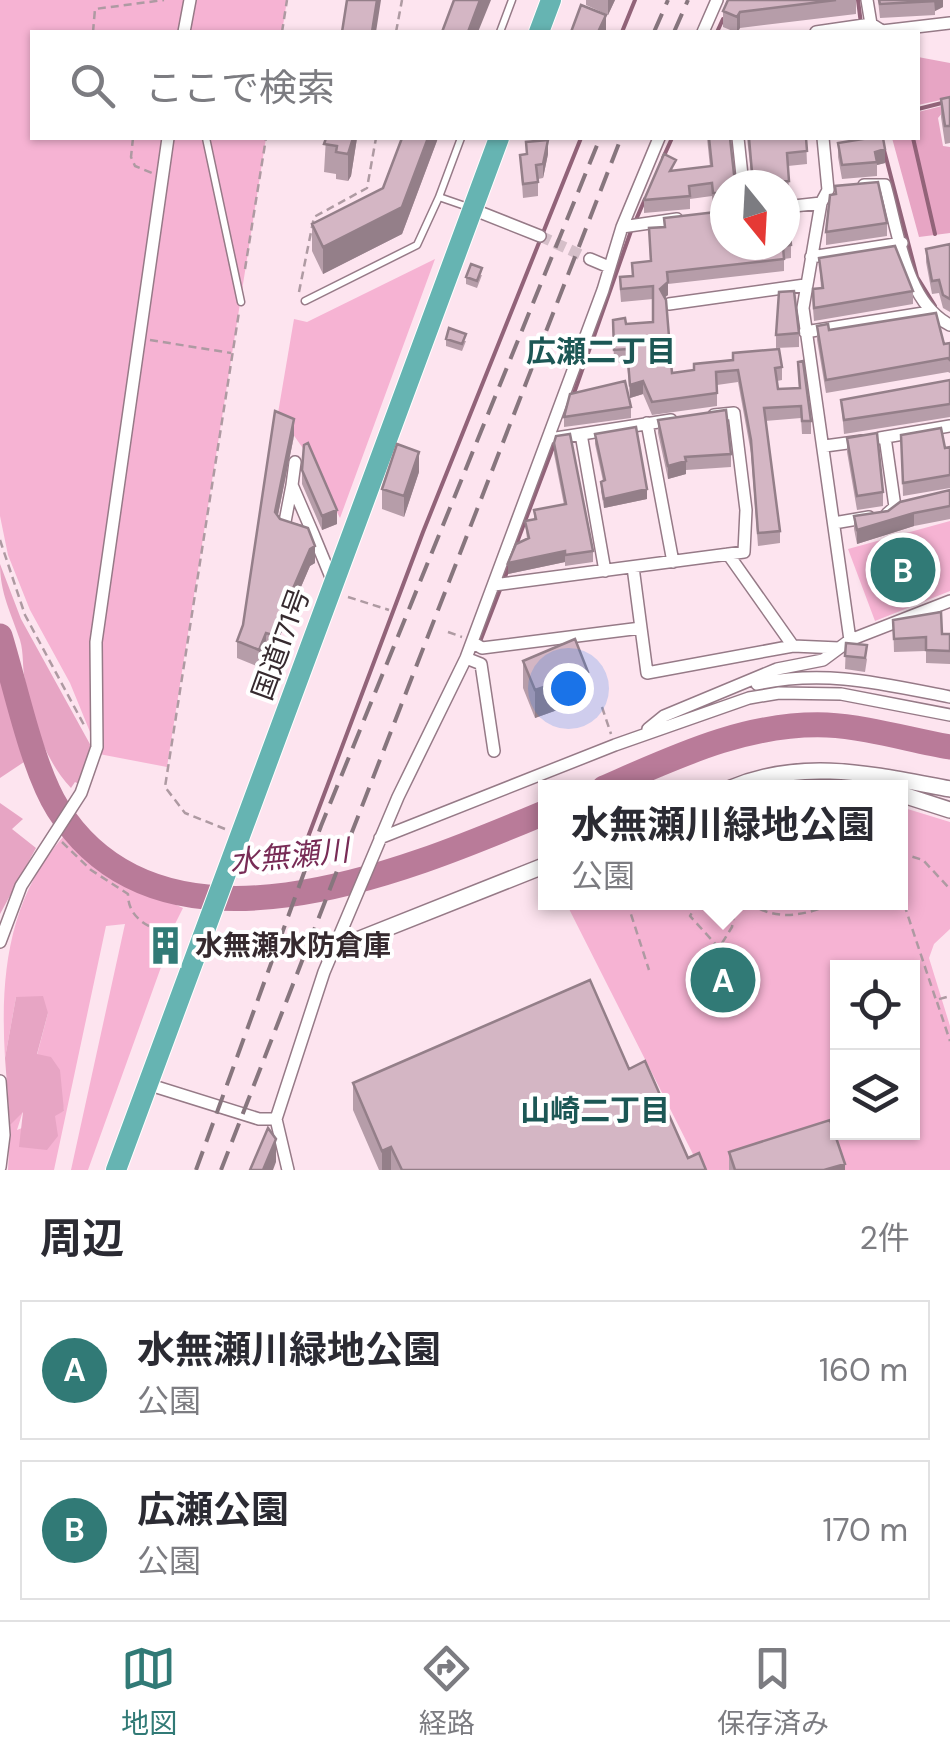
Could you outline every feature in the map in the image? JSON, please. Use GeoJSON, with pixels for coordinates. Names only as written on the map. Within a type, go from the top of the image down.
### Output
{"type":"FeatureCollection","features":[{"type":"Feature","properties":{"kind":"highway"},"geometry":{"type":"LineString","coordinates":[[540,30],[551,0]]}},
{"type":"Feature","properties":{"kind":"highway","name":"国道171号"},"geometry":{"type":"LineString","coordinates":[[116,1170],[498,140]]}},
{"type":"Feature","properties":{"kind":"street"},"geometry":{"type":"LineString","coordinates":[[184,30],[190,0]]}},
{"type":"Feature","properties":{"kind":"street"},"geometry":{"type":"LineString","coordinates":[[704,30],[717,0]]}},
{"type":"Feature","properties":{"kind":"street"},"geometry":{"type":"LineString","coordinates":[[867,0],[871,24]]}},
{"type":"Feature","properties":{"kind":"street"},"geometry":{"type":"LineString","coordinates":[[897,30],[950,23]]}},
{"type":"Feature","properties":{"kind":"street"},"geometry":{"type":"LineString","coordinates":[[830,30],[871,24],[879,30]]}},
{"type":"Feature","properties":{"kind":"street"},"geometry":{"type":"LineString","coordinates":[[0,942],[21,886],[81,793],[97,747],[96,642],[168,140]]}},
{"type":"Feature","properties":{"kind":"street"},"geometry":{"type":"LineString","coordinates":[[288,1170],[276,1120],[301,1032],[380,838],[499,585],[554,438],[609,267],[630,225],[658,140]]}},
{"type":"Feature","properties":{"kind":"street"},"geometry":{"type":"LineString","coordinates":[[738,140],[741,170]]}},
{"type":"Feature","properties":{"kind":"street"},"geometry":{"type":"LineString","coordinates":[[822,140],[828,190],[821,203],[806,285],[806,332],[825,446],[844,644]]}},
{"type":"Feature","properties":{"kind":"street"},"geometry":{"type":"LineString","coordinates":[[828,190],[885,186],[918,292],[930,312],[950,325]]}},
{"type":"Feature","properties":{"kind":"street"},"geometry":{"type":"LineString","coordinates":[[800,205],[821,203]]}},
{"type":"Feature","properties":{"kind":"street"},"geometry":{"type":"LineString","coordinates":[[472,209],[540,236]]}},
{"type":"Feature","properties":{"kind":"street"},"geometry":{"type":"LineString","coordinates":[[630,225],[691,218]]}},
{"type":"Feature","properties":{"kind":"street"},"geometry":{"type":"LineString","coordinates":[[811,257],[902,243]]}},
{"type":"Feature","properties":{"kind":"street"},"geometry":{"type":"LineString","coordinates":[[590,259],[609,267]]}},
{"type":"Feature","properties":{"kind":"street"},"geometry":{"type":"LineString","coordinates":[[669,304],[806,285]]}},
{"type":"Feature","properties":{"kind":"street"},"geometry":{"type":"LineString","coordinates":[[806,332],[930,312]]}},
{"type":"Feature","properties":{"kind":"street"},"geometry":{"type":"LineString","coordinates":[[820,405],[838,402]]}},
{"type":"Feature","properties":{"kind":"street"},"geometry":{"type":"LineString","coordinates":[[499,585],[744,552],[746,510],[734,413],[699,417]]}},
{"type":"Feature","properties":{"kind":"street"},"geometry":{"type":"LineString","coordinates":[[554,438],[682,419]]}},
{"type":"Feature","properties":{"kind":"street"},"geometry":{"type":"LineString","coordinates":[[646,424],[672,562]]}},
{"type":"Feature","properties":{"kind":"street"},"geometry":{"type":"LineString","coordinates":[[825,446],[950,426]]}},
{"type":"Feature","properties":{"kind":"street"},"geometry":{"type":"LineString","coordinates":[[581,434],[605,571]]}},
{"type":"Feature","properties":{"kind":"street"},"geometry":{"type":"LineString","coordinates":[[885,437],[895,507]]}},
{"type":"Feature","properties":{"kind":"street"},"geometry":{"type":"LineString","coordinates":[[295,462],[284,527],[314,536]]}},
{"type":"Feature","properties":{"kind":"street"},"geometry":{"type":"LineString","coordinates":[[292,485],[331,586]]}},
{"type":"Feature","properties":{"kind":"street"},"geometry":{"type":"LineString","coordinates":[[834,523],[887,515],[895,507],[913,504]]}},
{"type":"Feature","properties":{"kind":"street"},"geometry":{"type":"LineString","coordinates":[[728,554],[792,646]]}},
{"type":"Feature","properties":{"kind":"street"},"geometry":{"type":"LineString","coordinates":[[632,567],[647,673],[792,646],[844,644]]}},
{"type":"Feature","properties":{"kind":"street"},"geometry":{"type":"LineString","coordinates":[[740,688],[777,668],[823,660],[844,644],[950,601]]}},
{"type":"Feature","properties":{"kind":"street"},"geometry":{"type":"LineString","coordinates":[[472,642],[482,648],[641,628]]}},
{"type":"Feature","properties":{"kind":"street"},"geometry":{"type":"LineString","coordinates":[[466,658],[480,664],[494,752]]}},
{"type":"Feature","properties":{"kind":"street"},"geometry":{"type":"LineString","coordinates":[[637,738],[664,716],[740,688],[783,678],[839,676],[950,697]]}},
{"type":"Feature","properties":{"kind":"street"},"geometry":{"type":"LineString","coordinates":[[380,838],[718,707],[779,693],[842,694],[950,716]]}},
{"type":"Feature","properties":{"kind":"street"},"geometry":{"type":"LineString","coordinates":[[764,780],[806,770],[872,780]]}},
{"type":"Feature","properties":{"kind":"street"},"geometry":{"type":"LineString","coordinates":[[908,785],[950,790]]}},
{"type":"Feature","properties":{"kind":"street"},"geometry":{"type":"LineString","coordinates":[[908,797],[950,810]]}},
{"type":"Feature","properties":{"kind":"street"},"geometry":{"type":"LineString","coordinates":[[338,948],[538,867]]}},
{"type":"Feature","properties":{"kind":"street"},"geometry":{"type":"LineString","coordinates":[[0,1081],[4,1135],[0,1167]]}},
{"type":"Feature","properties":{"kind":"street"},"geometry":{"type":"LineString","coordinates":[[147,1084],[259,1119],[276,1120]]}},
{"type":"Feature","properties":{"kind":"lane"},"geometry":{"type":"LineString","coordinates":[[501,30],[512,0]]}},
{"type":"Feature","properties":{"kind":"lane"},"geometry":{"type":"LineString","coordinates":[[206,140],[240,302]]}},
{"type":"Feature","properties":{"kind":"lane"},"geometry":{"type":"LineString","coordinates":[[305,301],[416,245],[460,140]]}},
{"type":"Feature","properties":{"kind":"lane"},"geometry":{"type":"LineString","coordinates":[[439,197],[472,209]]}},
{"type":"Feature","properties":{"kind":"path"},"geometry":{"type":"LineString","coordinates":[[93,30],[95,9],[164,0]]}},
{"type":"Feature","properties":{"kind":"path"},"geometry":{"type":"LineString","coordinates":[[282,30],[288,0]]}},
{"type":"Feature","properties":{"kind":"path"},"geometry":{"type":"LineString","coordinates":[[396,30],[402,0]]}},
{"type":"Feature","properties":{"kind":"path"},"geometry":{"type":"LineString","coordinates":[[133,140],[135,166],[163,176]]}},
{"type":"Feature","properties":{"kind":"path"},"geometry":{"type":"LineString","coordinates":[[241,834],[184,813],[165,787],[266,140]]}},
{"type":"Feature","properties":{"kind":"path"},"geometry":{"type":"LineString","coordinates":[[305,301],[298,301],[314,217],[368,188],[376,140]]}},
{"type":"Feature","properties":{"kind":"path"},"geometry":{"type":"LineString","coordinates":[[139,339],[232,353]]}},
{"type":"Feature","properties":{"kind":"path"},"geometry":{"type":"LineString","coordinates":[[0,540],[26,615],[97,747]]}},
{"type":"Feature","properties":{"kind":"path"},"geometry":{"type":"LineString","coordinates":[[331,586],[389,610]]}},
{"type":"Feature","properties":{"kind":"path"},"geometry":{"type":"LineString","coordinates":[[602,707],[615,745]]}},
{"type":"Feature","properties":{"kind":"path"},"geometry":{"type":"LineString","coordinates":[[55,833],[91,870],[128,894],[133,914],[148,926],[174,936]]}},
{"type":"Feature","properties":{"kind":"path"},"geometry":{"type":"LineString","coordinates":[[908,856],[922,860],[950,888]]}},
{"type":"Feature","properties":{"kind":"path"},"geometry":{"type":"LineString","coordinates":[[630,910],[649,970]]}},
{"type":"Feature","properties":{"kind":"path"},"geometry":{"type":"LineString","coordinates":[[693,910],[690,916],[720,948],[732,927],[735,910]]}},
{"type":"Feature","properties":{"kind":"path"},"geometry":{"type":"LineString","coordinates":[[761,910],[788,916],[809,910]]}},
{"type":"Feature","properties":{"kind":"path"},"geometry":{"type":"LineString","coordinates":[[906,910],[950,1041]]}},
{"type":"Feature","properties":{"kind":"path"},"geometry":{"type":"LineString","coordinates":[[936,1000],[950,996]]}},
{"type":"Feature","properties":{"kind":"shaded area"},"geometry":{"type":"Polygon","coordinates":[[[0,0],[287,0],[282,30],[30,30],[30,140],[266,140],[167,767],[99,754],[70,683],[30,610],[8,555],[0,516],[0,0]]]}},
{"type":"Feature","properties":{"kind":"shaded area"},"geometry":{"type":"Polygon","coordinates":[[[920,57],[950,63],[950,98],[920,105],[920,57]]]}},
{"type":"Feature","properties":{"kind":"shaded area"},"geometry":{"type":"Polygon","coordinates":[[[950,104],[938,118],[943,146],[950,147],[950,233],[919,237],[893,140],[920,140],[920,112],[950,104]]]}},
{"type":"Feature","properties":{"kind":"shaded area"},"geometry":{"type":"Polygon","coordinates":[[[435,259],[340,518],[307,454],[278,413],[294,319],[307,322],[435,259]]]}},
{"type":"Feature","properties":{"kind":"shaded area"},"geometry":{"type":"Polygon","coordinates":[[[950,521],[950,591],[875,621],[848,549],[950,521]]]}},
{"type":"Feature","properties":{"kind":"shaded area"},"geometry":{"type":"Polygon","coordinates":[[[0,564],[21,619],[91,746],[79,784],[75,782],[71,788],[54,765],[35,723],[21,645],[4,594],[0,564]]]}},
{"type":"Feature","properties":{"kind":"shaded area"},"geometry":{"type":"Polygon","coordinates":[[[0,674],[27,760],[0,778],[0,674]]]}},
{"type":"Feature","properties":{"kind":"shaded area"},"geometry":{"type":"Polygon","coordinates":[[[0,803],[23,819],[12,829],[36,848],[0,914],[0,803]]]}},
{"type":"Feature","properties":{"kind":"shaded area"},"geometry":{"type":"Polygon","coordinates":[[[908,809],[950,822],[950,929],[934,944],[929,958],[950,1026],[950,1170],[701,1170],[570,910],[908,910],[908,809]]]}},
{"type":"Feature","properties":{"kind":"shaded area"},"geometry":{"type":"Polygon","coordinates":[[[63,837],[104,873],[183,908],[173,928],[161,929],[153,944],[165,956],[88,1170],[71,1170],[125,924],[106,926],[54,1170],[8,1170],[10,1125],[19,1110],[23,1111],[17,1130],[64,1111],[61,1096],[37,1055],[48,1013],[16,997],[5,1058],[4,1028],[7,969],[19,913],[30,886],[63,837]]]}},
{"type":"Feature","properties":{"kind":"shaded area"},"geometry":{"type":"Polygon","coordinates":[[[43,996],[48,1013],[37,1054],[51,1057],[60,1070],[64,1111],[55,1116],[58,1136],[47,1150],[19,1147],[23,1112],[10,1125],[5,1058],[16,997],[43,996]]]}},
{"type":"Feature","properties":{"kind":"building"},"geometry":{"type":"Polygon","coordinates":[[[347,0],[377,0],[372,30],[342,30],[347,0]]]}},
{"type":"Feature","properties":{"kind":"building"},"geometry":{"type":"Polygon","coordinates":[[[454,0],[480,0],[469,30],[443,30],[454,0]]]}},
{"type":"Feature","properties":{"kind":"building"},"geometry":{"type":"Polygon","coordinates":[[[728,0],[836,0],[740,12],[737,17],[723,11],[728,0]]]}},
{"type":"Feature","properties":{"kind":"building"},"geometry":{"type":"Polygon","coordinates":[[[879,0],[935,0],[935,1],[880,4],[879,0]]]}},
{"type":"Feature","properties":{"kind":"building"},"geometry":{"type":"Polygon","coordinates":[[[581,5],[606,15],[599,30],[572,30],[581,5]]]}},
{"type":"Feature","properties":{"kind":"building"},"geometry":{"type":"Polygon","coordinates":[[[950,97],[950,126],[945,126],[941,99],[950,97]]]}},
{"type":"Feature","properties":{"kind":"building"},"geometry":{"type":"Polygon","coordinates":[[[325,140],[352,140],[348,154],[336,152],[337,146],[324,144],[325,140]]]}},
{"type":"Feature","properties":{"kind":"building"},"geometry":{"type":"Polygon","coordinates":[[[401,140],[427,140],[402,207],[323,247],[312,224],[383,188],[401,140]]]}},
{"type":"Feature","properties":{"kind":"building"},"geometry":{"type":"Polygon","coordinates":[[[548,140],[543,164],[536,165],[538,182],[523,184],[520,155],[527,154],[526,142],[548,140]]]}},
{"type":"Feature","properties":{"kind":"building"},"geometry":{"type":"Polygon","coordinates":[[[709,140],[730,140],[734,170],[710,170],[710,183],[689,186],[690,196],[644,200],[664,154],[676,160],[670,171],[712,166],[709,140]]]}},
{"type":"Feature","properties":{"kind":"building"},"geometry":{"type":"Polygon","coordinates":[[[749,140],[806,140],[807,151],[787,153],[788,170],[752,170],[749,140]]]}},
{"type":"Feature","properties":{"kind":"building"},"geometry":{"type":"Polygon","coordinates":[[[883,140],[885,149],[875,152],[877,162],[842,165],[838,143],[883,140]]]}},
{"type":"Feature","properties":{"kind":"building"},"geometry":{"type":"Polygon","coordinates":[[[878,182],[887,223],[826,232],[830,195],[836,194],[835,186],[878,182]]]}},
{"type":"Feature","properties":{"kind":"building"},"geometry":{"type":"Polygon","coordinates":[[[710,213],[710,260],[775,260],[667,272],[668,282],[660,289],[666,300],[672,373],[694,370],[694,364],[733,360],[733,353],[779,349],[782,367],[775,368],[778,389],[800,388],[798,362],[803,361],[811,421],[802,421],[801,406],[764,408],[780,531],[758,533],[751,440],[738,370],[716,372],[717,393],[652,402],[643,381],[630,385],[627,349],[614,350],[613,320],[625,318],[626,324],[653,322],[653,286],[621,289],[620,277],[633,276],[632,263],[651,261],[649,228],[665,227],[664,218],[710,213]]]}},
{"type":"Feature","properties":{"kind":"building"},"geometry":{"type":"Polygon","coordinates":[[[950,244],[950,299],[943,295],[939,280],[932,281],[926,249],[950,244]]]}},
{"type":"Feature","properties":{"kind":"building"},"geometry":{"type":"Polygon","coordinates":[[[895,246],[913,291],[814,308],[813,289],[823,288],[819,258],[895,246]]]}},
{"type":"Feature","properties":{"kind":"building"},"geometry":{"type":"Polygon","coordinates":[[[471,264],[482,268],[477,281],[466,277],[471,264]]]}},
{"type":"Feature","properties":{"kind":"building"},"geometry":{"type":"Polygon","coordinates":[[[794,291],[799,333],[776,335],[779,292],[794,291]]]}},
{"type":"Feature","properties":{"kind":"building"},"geometry":{"type":"Polygon","coordinates":[[[936,313],[944,344],[950,343],[950,360],[826,380],[817,326],[828,324],[829,330],[936,313]]]}},
{"type":"Feature","properties":{"kind":"building"},"geometry":{"type":"Polygon","coordinates":[[[449,328],[466,334],[462,344],[446,339],[449,328]]]}},
{"type":"Feature","properties":{"kind":"building"},"geometry":{"type":"Polygon","coordinates":[[[950,380],[950,404],[844,420],[841,400],[950,380]]]}},
{"type":"Feature","properties":{"kind":"building"},"geometry":{"type":"Polygon","coordinates":[[[625,381],[631,407],[564,417],[570,394],[625,381]]]}},
{"type":"Feature","properties":{"kind":"building"},"geometry":{"type":"Polygon","coordinates":[[[726,410],[731,454],[685,457],[686,461],[668,466],[658,420],[726,410]]]}},
{"type":"Feature","properties":{"kind":"building"},"geometry":{"type":"Polygon","coordinates":[[[275,411],[294,419],[275,512],[280,519],[308,528],[315,546],[310,549],[273,635],[266,633],[259,650],[237,641],[243,625],[275,411]]]}},
{"type":"Feature","properties":{"kind":"building"},"geometry":{"type":"Polygon","coordinates":[[[636,427],[647,489],[604,499],[601,482],[605,480],[595,434],[636,427]]]}},
{"type":"Feature","properties":{"kind":"building"},"geometry":{"type":"Polygon","coordinates":[[[941,428],[945,448],[950,447],[950,475],[903,483],[901,435],[941,428]]]}},
{"type":"Feature","properties":{"kind":"building"},"geometry":{"type":"Polygon","coordinates":[[[877,433],[883,492],[857,496],[847,438],[877,433]]]}},
{"type":"Feature","properties":{"kind":"building"},"geometry":{"type":"Polygon","coordinates":[[[570,434],[593,551],[565,555],[565,551],[508,563],[516,544],[529,538],[525,521],[536,519],[534,510],[566,504],[554,443],[556,436],[570,434]]]}},
{"type":"Feature","properties":{"kind":"building"},"geometry":{"type":"Polygon","coordinates":[[[308,443],[337,510],[322,516],[302,470],[304,445],[308,443]]]}},
{"type":"Feature","properties":{"kind":"building"},"geometry":{"type":"Polygon","coordinates":[[[397,444],[419,452],[404,496],[382,489],[397,444]]]}},
{"type":"Feature","properties":{"kind":"building"},"geometry":{"type":"Polygon","coordinates":[[[950,490],[950,506],[857,530],[854,516],[888,511],[900,502],[950,490]]]}},
{"type":"Feature","properties":{"kind":"building"},"geometry":{"type":"Polygon","coordinates":[[[941,612],[942,634],[950,634],[950,651],[926,650],[926,637],[894,639],[893,620],[941,612]]]}},
{"type":"Feature","properties":{"kind":"building"},"geometry":{"type":"Polygon","coordinates":[[[575,639],[588,672],[535,690],[523,661],[575,639]]]}},
{"type":"Feature","properties":{"kind":"building"},"geometry":{"type":"Polygon","coordinates":[[[846,643],[867,645],[865,658],[845,656],[846,643]]]}},
{"type":"Feature","properties":{"kind":"building"},"geometry":{"type":"Polygon","coordinates":[[[590,980],[629,1069],[645,1061],[688,1158],[699,1153],[706,1170],[402,1170],[391,1147],[382,1151],[353,1083],[590,980]]]}},
{"type":"Feature","properties":{"kind":"building"},"geometry":{"type":"Polygon","coordinates":[[[830,1120],[830,1140],[837,1140],[845,1164],[824,1170],[735,1170],[729,1152],[830,1120]]]}},
{"type":"Feature","properties":{"kind":"building"},"geometry":{"type":"Polygon","coordinates":[[[268,1128],[276,1139],[263,1170],[250,1170],[268,1128]]]}},
{"type":"Feature","properties":{"kind":"waterway"},"geometry":{"type":"LineString","coordinates":[[623,30],[635,0]]}},
{"type":"Feature","properties":{"kind":"waterway"},"geometry":{"type":"LineString","coordinates":[[858,0],[862,30]]}},
{"type":"Feature","properties":{"kind":"waterway"},"geometry":{"type":"LineString","coordinates":[[718,30],[723,19]]}},
{"type":"Feature","properties":{"kind":"waterway"},"geometry":{"type":"LineString","coordinates":[[920,108],[950,101]]}},
{"type":"Feature","properties":{"kind":"waterway"},"geometry":{"type":"LineString","coordinates":[[305,845],[423,532],[580,140]]}},
{"type":"Feature","properties":{"kind":"waterway"},"geometry":{"type":"LineString","coordinates":[[663,158],[671,140]]}},
{"type":"Feature","properties":{"kind":"waterway"},"geometry":{"type":"LineString","coordinates":[[913,140],[935,234]]}},
{"type":"Feature","properties":{"kind":"waterway"},"geometry":{"type":"LineString","coordinates":[[884,150],[917,277],[935,306]]}},
{"type":"Feature","properties":{"kind":"waterway"},"geometry":{"type":"LineString","coordinates":[[635,222],[645,199]]}},
{"type":"Feature","properties":{"kind":"waterway"},"geometry":{"type":"LineString","coordinates":[[573,396],[631,231]]}},
{"type":"Feature","properties":{"kind":"waterway"},"geometry":{"type":"LineString","coordinates":[[516,545],[555,442]]}},
{"type":"Feature","properties":{"kind":"waterway"},"geometry":{"type":"LineString","coordinates":[[481,639],[510,564]]}},
{"type":"Feature","properties":{"kind":"waterway","name":"水無瀬川"},"geometry":{"type":"LineString","coordinates":[[0,636],[32,749],[58,809],[103,859],[159,888],[222,898],[290,894],[359,880],[426,859],[538,815]]}},
{"type":"Feature","properties":{"kind":"waterway","name":"水無瀬川"},"geometry":{"type":"LineString","coordinates":[[623,780],[740,735],[797,726],[857,728],[950,747]]}},
{"type":"Feature","properties":{"kind":"tunnel"},"geometry":{"type":"LineString","coordinates":[[540,236],[590,259]]}},
{"type":"Feature","properties":{"kind":"railway"},"geometry":{"type":"LineString","coordinates":[[655,30],[668,0]]}},
{"type":"Feature","properties":{"kind":"railway"},"geometry":{"type":"LineString","coordinates":[[675,30],[688,0]]}},
{"type":"Feature","properties":{"kind":"railway"},"geometry":{"type":"LineString","coordinates":[[196,1170],[321,826],[599,140]]}},
{"type":"Feature","properties":{"kind":"railway"},"geometry":{"type":"LineString","coordinates":[[221,1170],[620,140]]}},
{"type":"Feature","properties":{"kind":"place","name":"広瀬公園"},"geometry":{"type":"Point","coordinates":[903,570]}},
{"type":"Feature","properties":{"kind":"place","name":"水無瀬水防倉庫"},"geometry":{"type":"Point","coordinates":[165,945]}},
{"type":"Feature","properties":{"kind":"place","name":"水無瀬川緑地公園"},"geometry":{"type":"Point","coordinates":[723,980]}},
{"type":"Feature","properties":{"kind":"district","name":"広瀬二丁目"},"geometry":{"type":"Point","coordinates":[601,351]}},
{"type":"Feature","properties":{"kind":"district","name":"山崎二丁目"},"geometry":{"type":"Point","coordinates":[595,1110]}}]}
